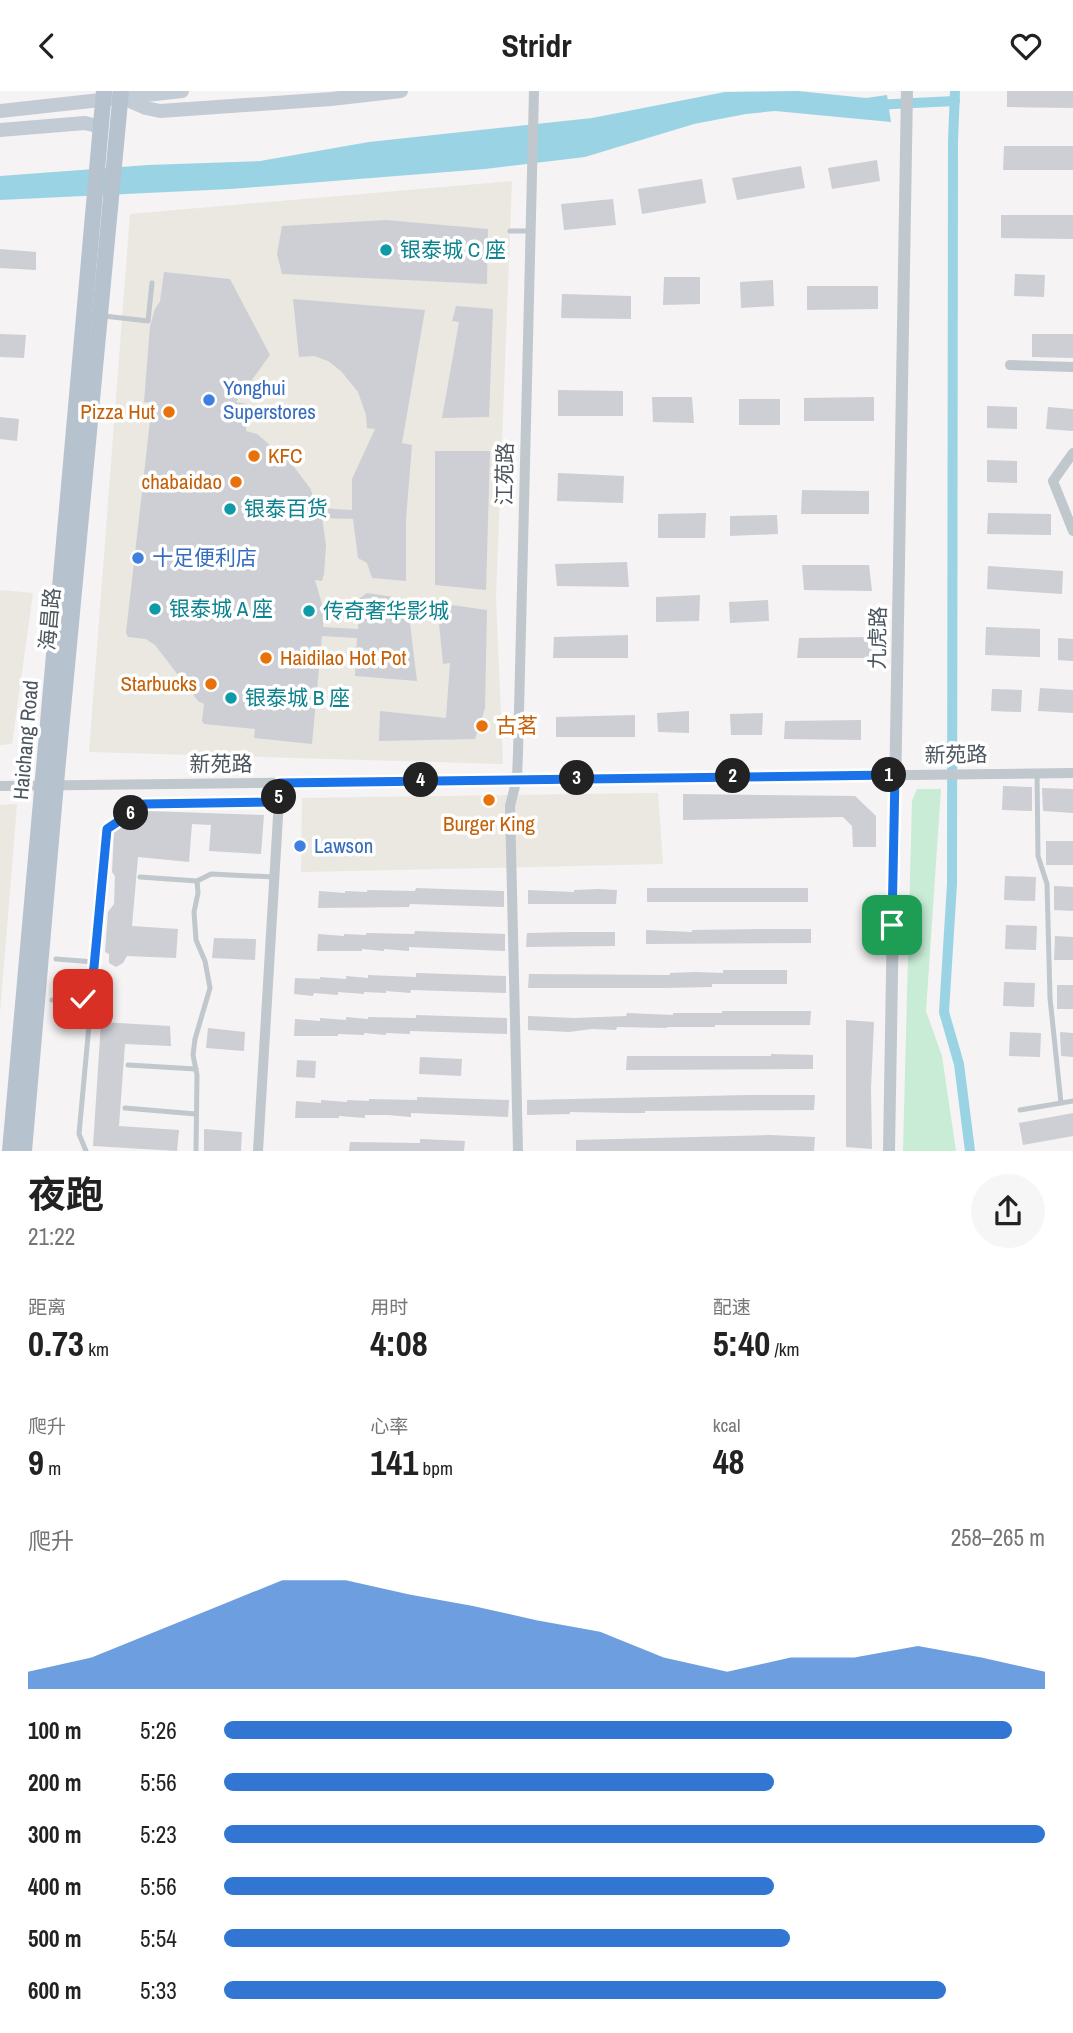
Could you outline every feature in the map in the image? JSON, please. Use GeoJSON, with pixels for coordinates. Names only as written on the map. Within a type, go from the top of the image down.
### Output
{"type":"FeatureCollection","features":[{"type":"Feature","properties":{"kind":"main road"},"geometry":{"type":"LineString","coordinates":[[0,111],[103,95],[182,91]]}},
{"type":"Feature","properties":{"kind":"main road"},"geometry":{"type":"LineString","coordinates":[[121,94],[146,108],[160,111],[331,99],[401,91]]}},
{"type":"Feature","properties":{"kind":"main road","name":"海昌路"},"geometry":{"type":"LineString","coordinates":[[94,208],[121,94]]}},
{"type":"Feature","properties":{"kind":"main road","name":"海昌路"},"geometry":{"type":"LineString","coordinates":[[24,1151],[50,783],[110,211],[101,127],[103,95]]}},
{"type":"Feature","properties":{"kind":"main road"},"geometry":{"type":"LineString","coordinates":[[0,130],[85,123],[101,127]]}},
{"type":"Feature","properties":{"kind":"main road","name":"Haichang Road"},"geometry":{"type":"LineString","coordinates":[[10,1151],[50,783],[94,208]]}},
{"type":"Feature","properties":{"kind":"street","name":"江苑路"},"geometry":{"type":"LineString","coordinates":[[519,1151],[510,806],[517,778],[534,91]]}},
{"type":"Feature","properties":{"kind":"street","name":"九虎路"},"geometry":{"type":"LineString","coordinates":[[889,1151],[907,91]]}},
{"type":"Feature","properties":{"kind":"street"},"geometry":{"type":"LineString","coordinates":[[1010,365],[1073,367]]}},
{"type":"Feature","properties":{"kind":"street"},"geometry":{"type":"LineString","coordinates":[[1073,453],[1053,481],[1073,531]]}},
{"type":"Feature","properties":{"kind":"street","name":"新苑路"},"geometry":{"type":"LineString","coordinates":[[0,786],[50,783],[280,783],[1073,773]]}},
{"type":"Feature","properties":{"kind":"street"},"geometry":{"type":"LineString","coordinates":[[258,1151],[280,783]]}},
{"type":"Feature","properties":{"kind":"lane"},"geometry":{"type":"LineString","coordinates":[[510,231],[530,232]]}},
{"type":"Feature","properties":{"kind":"lane"},"geometry":{"type":"LineString","coordinates":[[100,315],[148,321],[152,283]]}},
{"type":"Feature","properties":{"kind":"lane"},"geometry":{"type":"LineString","coordinates":[[1037,773],[1038,856],[1047,884],[1050,998],[1061,1103]]}},
{"type":"Feature","properties":{"kind":"lane"},"geometry":{"type":"LineString","coordinates":[[86,1151],[79,1134],[90,1014],[83,989],[85,983],[91,979],[94,963],[107,829],[144,804],[279,802]]}},
{"type":"Feature","properties":{"kind":"lane"},"geometry":{"type":"LineString","coordinates":[[140,877],[197,881],[211,874],[274,877]]}},
{"type":"Feature","properties":{"kind":"lane"},"geometry":{"type":"LineString","coordinates":[[196,1151],[196,1069],[193,1055],[210,988],[205,961],[195,940],[197,881]]}},
{"type":"Feature","properties":{"kind":"lane"},"geometry":{"type":"LineString","coordinates":[[56,959],[94,963]]}},
{"type":"Feature","properties":{"kind":"lane"},"geometry":{"type":"LineString","coordinates":[[52,1000],[85,1003]]}},
{"type":"Feature","properties":{"kind":"lane"},"geometry":{"type":"LineString","coordinates":[[128,1065],[196,1069]]}},
{"type":"Feature","properties":{"kind":"lane"},"geometry":{"type":"LineString","coordinates":[[1020,1111],[1073,1101]]}},
{"type":"Feature","properties":{"kind":"lane"},"geometry":{"type":"LineString","coordinates":[[125,1108],[196,1114]]}},
{"type":"Feature","properties":{"kind":"shaded area"},"geometry":{"type":"Polygon","coordinates":[[[512,181],[496,598],[503,764],[89,752],[130,214],[512,181]]]}},
{"type":"Feature","properties":{"kind":"shaded area"},"geometry":{"type":"Polygon","coordinates":[[[0,590],[33,593],[12,744],[0,745],[0,590]]]}},
{"type":"Feature","properties":{"kind":"shaded area"},"geometry":{"type":"Polygon","coordinates":[[[658,793],[663,864],[301,872],[302,798],[658,793]]]}},
{"type":"Feature","properties":{"kind":"shaded area"},"geometry":{"type":"Polygon","coordinates":[[[17,804],[0,1013],[0,805],[17,804]]]}},
{"type":"Feature","properties":{"kind":"green space"},"geometry":{"type":"Polygon","coordinates":[[[917,789],[941,789],[926,1011],[942,1056],[956,1151],[903,1151],[912,801],[917,789]]]}},
{"type":"Feature","properties":{"kind":"water"},"geometry":{"type":"Polygon","coordinates":[[[798,91],[866,98],[887,95],[891,122],[775,111],[694,124],[585,157],[485,169],[231,189],[0,200],[0,176],[148,165],[260,161],[369,142],[592,118],[725,92],[798,91]]]}},
{"type":"Feature","properties":{"kind":"building"},"geometry":{"type":"Polygon","coordinates":[[[1007,91],[1073,91],[1073,108],[1007,107],[1007,91]]]}},
{"type":"Feature","properties":{"kind":"building"},"geometry":{"type":"Polygon","coordinates":[[[1004,146],[1073,146],[1073,170],[1003,170],[1004,146]]]}},
{"type":"Feature","properties":{"kind":"building"},"geometry":{"type":"Polygon","coordinates":[[[877,160],[880,181],[832,189],[828,168],[877,160]]]}},
{"type":"Feature","properties":{"kind":"building"},"geometry":{"type":"Polygon","coordinates":[[[801,166],[805,188],[737,200],[732,178],[801,166]]]}},
{"type":"Feature","properties":{"kind":"building"},"geometry":{"type":"Polygon","coordinates":[[[702,179],[706,203],[642,214],[638,189],[702,179]]]}},
{"type":"Feature","properties":{"kind":"building"},"geometry":{"type":"Polygon","coordinates":[[[613,199],[616,225],[564,230],[561,204],[613,199]]]}},
{"type":"Feature","properties":{"kind":"building"},"geometry":{"type":"Polygon","coordinates":[[[1001,215],[1073,215],[1073,239],[1001,238],[1001,215]]]}},
{"type":"Feature","properties":{"kind":"building"},"geometry":{"type":"Polygon","coordinates":[[[386,220],[488,229],[487,284],[282,274],[277,254],[282,226],[386,220]]]}},
{"type":"Feature","properties":{"kind":"building"},"geometry":{"type":"Polygon","coordinates":[[[0,249],[36,252],[36,270],[0,268],[0,249]]]}},
{"type":"Feature","properties":{"kind":"building","name":"银泰百货"},"geometry":{"type":"Polygon","coordinates":[[[164,272],[230,279],[270,355],[236,402],[248,404],[246,431],[257,434],[291,463],[310,488],[318,508],[352,510],[352,479],[375,429],[367,428],[366,415],[358,392],[341,371],[328,361],[314,356],[299,357],[293,299],[425,310],[402,443],[412,445],[406,519],[406,581],[372,578],[367,563],[358,558],[353,519],[322,518],[326,545],[324,574],[322,581],[315,580],[324,611],[323,627],[358,629],[360,598],[367,593],[407,599],[417,681],[355,676],[357,638],[322,636],[312,744],[254,738],[255,729],[204,724],[204,704],[198,701],[155,645],[146,639],[128,637],[126,633],[152,403],[144,402],[150,326],[160,301],[164,272]]]}},
{"type":"Feature","properties":{"kind":"building"},"geometry":{"type":"Polygon","coordinates":[[[1015,274],[1045,275],[1044,297],[1014,296],[1015,274]]]}},
{"type":"Feature","properties":{"kind":"building"},"geometry":{"type":"Polygon","coordinates":[[[664,277],[700,277],[700,304],[663,305],[664,277]]]}},
{"type":"Feature","properties":{"kind":"building"},"geometry":{"type":"Polygon","coordinates":[[[773,280],[774,306],[741,308],[740,282],[773,280]]]}},
{"type":"Feature","properties":{"kind":"building"},"geometry":{"type":"Polygon","coordinates":[[[807,286],[878,286],[878,309],[807,310],[807,286]]]}},
{"type":"Feature","properties":{"kind":"building"},"geometry":{"type":"Polygon","coordinates":[[[562,294],[631,296],[631,319],[561,318],[562,294]]]}},
{"type":"Feature","properties":{"kind":"building"},"geometry":{"type":"Polygon","coordinates":[[[456,306],[493,309],[489,417],[442,418],[459,322],[452,321],[456,306]]]}},
{"type":"Feature","properties":{"kind":"building"},"geometry":{"type":"Polygon","coordinates":[[[0,334],[26,335],[24,358],[0,357],[0,334]]]}},
{"type":"Feature","properties":{"kind":"building"},"geometry":{"type":"Polygon","coordinates":[[[1032,334],[1073,334],[1073,358],[1032,357],[1032,334]]]}},
{"type":"Feature","properties":{"kind":"building"},"geometry":{"type":"Polygon","coordinates":[[[558,390],[623,391],[623,416],[558,416],[558,390]]]}},
{"type":"Feature","properties":{"kind":"building"},"geometry":{"type":"Polygon","coordinates":[[[652,397],[692,397],[694,423],[653,422],[652,397]]]}},
{"type":"Feature","properties":{"kind":"building"},"geometry":{"type":"Polygon","coordinates":[[[874,397],[874,421],[804,421],[804,398],[874,397]]]}},
{"type":"Feature","properties":{"kind":"building"},"geometry":{"type":"Polygon","coordinates":[[[739,399],[780,399],[780,425],[739,425],[739,399]]]}},
{"type":"Feature","properties":{"kind":"building"},"geometry":{"type":"Polygon","coordinates":[[[987,406],[1017,407],[1017,429],[987,428],[987,406]]]}},
{"type":"Feature","properties":{"kind":"building"},"geometry":{"type":"Polygon","coordinates":[[[1048,407],[1073,409],[1073,431],[1046,429],[1048,407]]]}},
{"type":"Feature","properties":{"kind":"building"},"geometry":{"type":"Polygon","coordinates":[[[0,417],[19,419],[17,441],[0,439],[0,417]]]}},
{"type":"Feature","properties":{"kind":"building"},"geometry":{"type":"Polygon","coordinates":[[[435,451],[490,451],[486,590],[435,585],[435,451]]]}},
{"type":"Feature","properties":{"kind":"building"},"geometry":{"type":"Polygon","coordinates":[[[987,460],[1017,461],[1017,483],[987,482],[987,460]]]}},
{"type":"Feature","properties":{"kind":"building"},"geometry":{"type":"Polygon","coordinates":[[[558,473],[624,476],[623,503],[557,501],[558,473]]]}},
{"type":"Feature","properties":{"kind":"building"},"geometry":{"type":"Polygon","coordinates":[[[802,490],[869,491],[869,514],[801,514],[802,490]]]}},
{"type":"Feature","properties":{"kind":"building"},"geometry":{"type":"Polygon","coordinates":[[[706,513],[705,538],[658,538],[658,514],[706,513]]]}},
{"type":"Feature","properties":{"kind":"building"},"geometry":{"type":"Polygon","coordinates":[[[988,513],[1051,514],[1051,535],[987,534],[988,513]]]}},
{"type":"Feature","properties":{"kind":"building"},"geometry":{"type":"Polygon","coordinates":[[[777,515],[778,534],[730,536],[730,516],[777,515]]]}},
{"type":"Feature","properties":{"kind":"building"},"geometry":{"type":"Polygon","coordinates":[[[627,562],[629,587],[557,586],[555,564],[627,562]]]}},
{"type":"Feature","properties":{"kind":"building"},"geometry":{"type":"Polygon","coordinates":[[[802,565],[869,565],[872,591],[804,590],[802,565]]]}},
{"type":"Feature","properties":{"kind":"building"},"geometry":{"type":"Polygon","coordinates":[[[988,566],[1063,571],[1062,594],[987,589],[988,566]]]}},
{"type":"Feature","properties":{"kind":"building"},"geometry":{"type":"Polygon","coordinates":[[[700,595],[699,621],[656,622],[656,597],[700,595]]]}},
{"type":"Feature","properties":{"kind":"building"},"geometry":{"type":"Polygon","coordinates":[[[768,600],[769,621],[730,623],[729,602],[768,600]]]}},
{"type":"Feature","properties":{"kind":"building"},"geometry":{"type":"Polygon","coordinates":[[[437,603],[487,610],[485,708],[475,739],[379,741],[380,711],[446,718],[450,663],[443,664],[437,603]]]}},
{"type":"Feature","properties":{"kind":"building"},"geometry":{"type":"Polygon","coordinates":[[[986,627],[1040,629],[1040,657],[985,655],[986,627]]]}},
{"type":"Feature","properties":{"kind":"building"},"geometry":{"type":"Polygon","coordinates":[[[628,635],[628,658],[553,658],[554,637],[628,635]]]}},
{"type":"Feature","properties":{"kind":"building"},"geometry":{"type":"Polygon","coordinates":[[[871,637],[872,658],[797,658],[799,638],[871,637]]]}},
{"type":"Feature","properties":{"kind":"building"},"geometry":{"type":"Polygon","coordinates":[[[1058,638],[1073,639],[1073,661],[1058,660],[1058,638]]]}},
{"type":"Feature","properties":{"kind":"building"},"geometry":{"type":"Polygon","coordinates":[[[1040,688],[1073,690],[1073,713],[1038,711],[1040,688]]]}},
{"type":"Feature","properties":{"kind":"building"},"geometry":{"type":"Polygon","coordinates":[[[992,689],[1022,690],[1021,712],[991,711],[992,689]]]}},
{"type":"Feature","properties":{"kind":"building"},"geometry":{"type":"Polygon","coordinates":[[[689,711],[689,733],[658,732],[657,713],[689,711]]]}},
{"type":"Feature","properties":{"kind":"building"},"geometry":{"type":"Polygon","coordinates":[[[763,713],[762,735],[731,735],[730,714],[763,713]]]}},
{"type":"Feature","properties":{"kind":"building"},"geometry":{"type":"Polygon","coordinates":[[[635,715],[635,737],[556,737],[556,717],[635,715]]]}},
{"type":"Feature","properties":{"kind":"building"},"geometry":{"type":"Polygon","coordinates":[[[861,720],[861,740],[784,739],[785,721],[861,720]]]}},
{"type":"Feature","properties":{"kind":"building"},"geometry":{"type":"Polygon","coordinates":[[[1003,786],[1032,787],[1032,811],[1002,810],[1003,786]]]}},
{"type":"Feature","properties":{"kind":"building"},"geometry":{"type":"Polygon","coordinates":[[[1042,788],[1073,789],[1073,813],[1043,811],[1042,788]]]}},
{"type":"Feature","properties":{"kind":"building"},"geometry":{"type":"Polygon","coordinates":[[[683,794],[855,796],[876,816],[876,847],[853,847],[852,826],[843,817],[683,820],[683,794]]]}},
{"type":"Feature","properties":{"kind":"building"},"geometry":{"type":"Polygon","coordinates":[[[148,811],[264,815],[261,854],[209,851],[211,825],[192,824],[189,862],[138,857],[132,926],[178,929],[176,958],[127,956],[123,963],[116,967],[109,963],[109,954],[105,952],[108,912],[114,904],[114,831],[148,811]]]}},
{"type":"Feature","properties":{"kind":"building"},"geometry":{"type":"Polygon","coordinates":[[[1046,841],[1073,841],[1073,865],[1046,865],[1046,841]]]}},
{"type":"Feature","properties":{"kind":"building"},"geometry":{"type":"Polygon","coordinates":[[[1005,876],[1036,877],[1035,901],[1004,900],[1005,876]]]}},
{"type":"Feature","properties":{"kind":"building"},"geometry":{"type":"Polygon","coordinates":[[[1054,886],[1073,887],[1073,911],[1054,910],[1054,886]]]}},
{"type":"Feature","properties":{"kind":"building"},"geometry":{"type":"Polygon","coordinates":[[[416,888],[504,891],[504,907],[410,904],[409,907],[318,908],[319,891],[415,891],[416,888]]]}},
{"type":"Feature","properties":{"kind":"building"},"geometry":{"type":"Polygon","coordinates":[[[647,888],[808,888],[808,902],[647,902],[647,888]]]}},
{"type":"Feature","properties":{"kind":"building"},"geometry":{"type":"Polygon","coordinates":[[[528,890],[574,892],[617,890],[616,904],[528,904],[528,890]]]}},
{"type":"Feature","properties":{"kind":"building"},"geometry":{"type":"Polygon","coordinates":[[[1006,925],[1037,926],[1036,950],[1005,949],[1006,925]]]}},
{"type":"Feature","properties":{"kind":"building"},"geometry":{"type":"Polygon","coordinates":[[[811,929],[811,943],[646,944],[646,930],[692,932],[811,929]]]}},
{"type":"Feature","properties":{"kind":"building"},"geometry":{"type":"Polygon","coordinates":[[[415,931],[505,934],[505,951],[409,947],[409,951],[317,951],[318,934],[414,934],[415,931]]]}},
{"type":"Feature","properties":{"kind":"building"},"geometry":{"type":"Polygon","coordinates":[[[615,932],[615,946],[526,947],[527,933],[615,932]]]}},
{"type":"Feature","properties":{"kind":"building"},"geometry":{"type":"Polygon","coordinates":[[[1055,936],[1073,937],[1073,960],[1054,960],[1055,936]]]}},
{"type":"Feature","properties":{"kind":"building"},"geometry":{"type":"Polygon","coordinates":[[[214,938],[256,939],[255,960],[212,958],[214,938]]]}},
{"type":"Feature","properties":{"kind":"building"},"geometry":{"type":"Polygon","coordinates":[[[723,970],[787,970],[787,984],[712,984],[712,987],[665,988],[528,988],[529,974],[670,975],[723,973],[723,970]]]}},
{"type":"Feature","properties":{"kind":"building"},"geometry":{"type":"Polygon","coordinates":[[[416,973],[506,976],[506,993],[411,990],[410,993],[386,991],[364,994],[338,992],[338,995],[314,993],[313,996],[294,994],[295,978],[346,979],[346,976],[368,978],[368,975],[416,977],[416,973]]]}},
{"type":"Feature","properties":{"kind":"building"},"geometry":{"type":"Polygon","coordinates":[[[1004,982],[1035,983],[1034,1007],[1003,1006],[1004,982]]]}},
{"type":"Feature","properties":{"kind":"building"},"geometry":{"type":"Polygon","coordinates":[[[1057,985],[1073,985],[1073,1009],[1057,1009],[1057,985]]]}},
{"type":"Feature","properties":{"kind":"building"},"geometry":{"type":"Polygon","coordinates":[[[722,1011],[811,1011],[810,1025],[617,1027],[616,1030],[569,1032],[528,1030],[528,1016],[574,1018],[626,1016],[627,1013],[673,1015],[722,1011]]]}},
{"type":"Feature","properties":{"kind":"building"},"geometry":{"type":"Polygon","coordinates":[[[416,1015],[507,1018],[507,1034],[410,1031],[410,1034],[294,1036],[295,1019],[320,1021],[320,1018],[346,1020],[346,1017],[416,1018],[416,1015]]]}},
{"type":"Feature","properties":{"kind":"building"},"geometry":{"type":"Polygon","coordinates":[[[846,1020],[874,1022],[872,1149],[846,1147],[846,1020]]]}},
{"type":"Feature","properties":{"kind":"building"},"geometry":{"type":"Polygon","coordinates":[[[101,1022],[170,1026],[171,1046],[125,1044],[119,1126],[179,1130],[177,1151],[93,1146],[101,1022]]]}},
{"type":"Feature","properties":{"kind":"building"},"geometry":{"type":"Polygon","coordinates":[[[208,1028],[245,1032],[244,1051],[206,1048],[208,1028]]]}},
{"type":"Feature","properties":{"kind":"building"},"geometry":{"type":"Polygon","coordinates":[[[1010,1032],[1041,1033],[1040,1057],[1009,1056],[1010,1032]]]}},
{"type":"Feature","properties":{"kind":"building"},"geometry":{"type":"Polygon","coordinates":[[[1060,1032],[1073,1033],[1073,1057],[1061,1056],[1060,1032]]]}},
{"type":"Feature","properties":{"kind":"building"},"geometry":{"type":"Polygon","coordinates":[[[813,1055],[813,1069],[626,1070],[627,1056],[813,1055]]]}},
{"type":"Feature","properties":{"kind":"building"},"geometry":{"type":"Polygon","coordinates":[[[420,1057],[462,1059],[461,1076],[419,1074],[420,1057]]]}},
{"type":"Feature","properties":{"kind":"building"},"geometry":{"type":"Polygon","coordinates":[[[297,1060],[316,1061],[315,1078],[296,1077],[297,1060]]]}},
{"type":"Feature","properties":{"kind":"building"},"geometry":{"type":"Polygon","coordinates":[[[815,1095],[814,1110],[570,1112],[527,1115],[527,1100],[815,1095]]]}},
{"type":"Feature","properties":{"kind":"building"},"geometry":{"type":"Polygon","coordinates":[[[417,1097],[509,1100],[508,1117],[411,1113],[411,1117],[365,1115],[365,1118],[295,1118],[296,1101],[321,1103],[321,1100],[417,1100],[417,1097]]]}},
{"type":"Feature","properties":{"kind":"building"},"geometry":{"type":"Polygon","coordinates":[[[1073,1113],[1073,1136],[1023,1145],[1019,1123],[1073,1113]]]}},
{"type":"Feature","properties":{"kind":"building"},"geometry":{"type":"Polygon","coordinates":[[[204,1129],[242,1132],[241,1151],[204,1151],[204,1129]]]}},
{"type":"Feature","properties":{"kind":"building"},"geometry":{"type":"Polygon","coordinates":[[[770,1135],[815,1137],[814,1151],[576,1151],[576,1140],[770,1135]]]}},
{"type":"Feature","properties":{"kind":"building"},"geometry":{"type":"Polygon","coordinates":[[[420,1139],[465,1141],[464,1151],[349,1151],[350,1142],[420,1143],[420,1139]]]}},
{"type":"Feature","properties":{"kind":"waterway"},"geometry":{"type":"LineString","coordinates":[[955,91],[952,884],[944,1012],[959,1064],[970,1151]]}},
{"type":"Feature","properties":{"kind":"waterway"},"geometry":{"type":"LineString","coordinates":[[874,105],[955,101]]}},
{"type":"Feature","properties":{"kind":"place","name":"银泰城 C 座"},"geometry":{"type":"Point","coordinates":[386,250]}},
{"type":"Feature","properties":{"kind":"place","name":"Yonghui Superstores"},"geometry":{"type":"Point","coordinates":[209,400]}},
{"type":"Feature","properties":{"kind":"place","name":"Pizza Hut"},"geometry":{"type":"Point","coordinates":[169,412]}},
{"type":"Feature","properties":{"kind":"place","name":"KFC"},"geometry":{"type":"Point","coordinates":[254,456]}},
{"type":"Feature","properties":{"kind":"place","name":"chabaidao"},"geometry":{"type":"Point","coordinates":[236,482]}},
{"type":"Feature","properties":{"kind":"place","name":"银泰百货"},"geometry":{"type":"Point","coordinates":[230,509]}},
{"type":"Feature","properties":{"kind":"place","name":"十足便利店"},"geometry":{"type":"Point","coordinates":[138,558]}},
{"type":"Feature","properties":{"kind":"place","name":"银泰城 A 座"},"geometry":{"type":"Point","coordinates":[155,609]}},
{"type":"Feature","properties":{"kind":"place","name":"传奇奢华影城"},"geometry":{"type":"Point","coordinates":[309,611]}},
{"type":"Feature","properties":{"kind":"place","name":"Haidilao Hot Pot"},"geometry":{"type":"Point","coordinates":[266,658]}},
{"type":"Feature","properties":{"kind":"place","name":"Starbucks"},"geometry":{"type":"Point","coordinates":[211,684]}},
{"type":"Feature","properties":{"kind":"place","name":"银泰城 B 座"},"geometry":{"type":"Point","coordinates":[231,698]}},
{"type":"Feature","properties":{"kind":"place","name":"古茗"},"geometry":{"type":"Point","coordinates":[482,726]}},
{"type":"Feature","properties":{"kind":"place","name":"Burger King"},"geometry":{"type":"Point","coordinates":[489,800]}},
{"type":"Feature","properties":{"kind":"place","name":"Lawson"},"geometry":{"type":"Point","coordinates":[300,846]}},
{"type":"Feature","properties":{"kind":"route"},"geometry":{"type":"LineString","coordinates":[[83,999],[85,983],[91,979],[94,967],[107,829],[144,804],[279,802],[280,783],[895,775],[892,925]]}}]}
